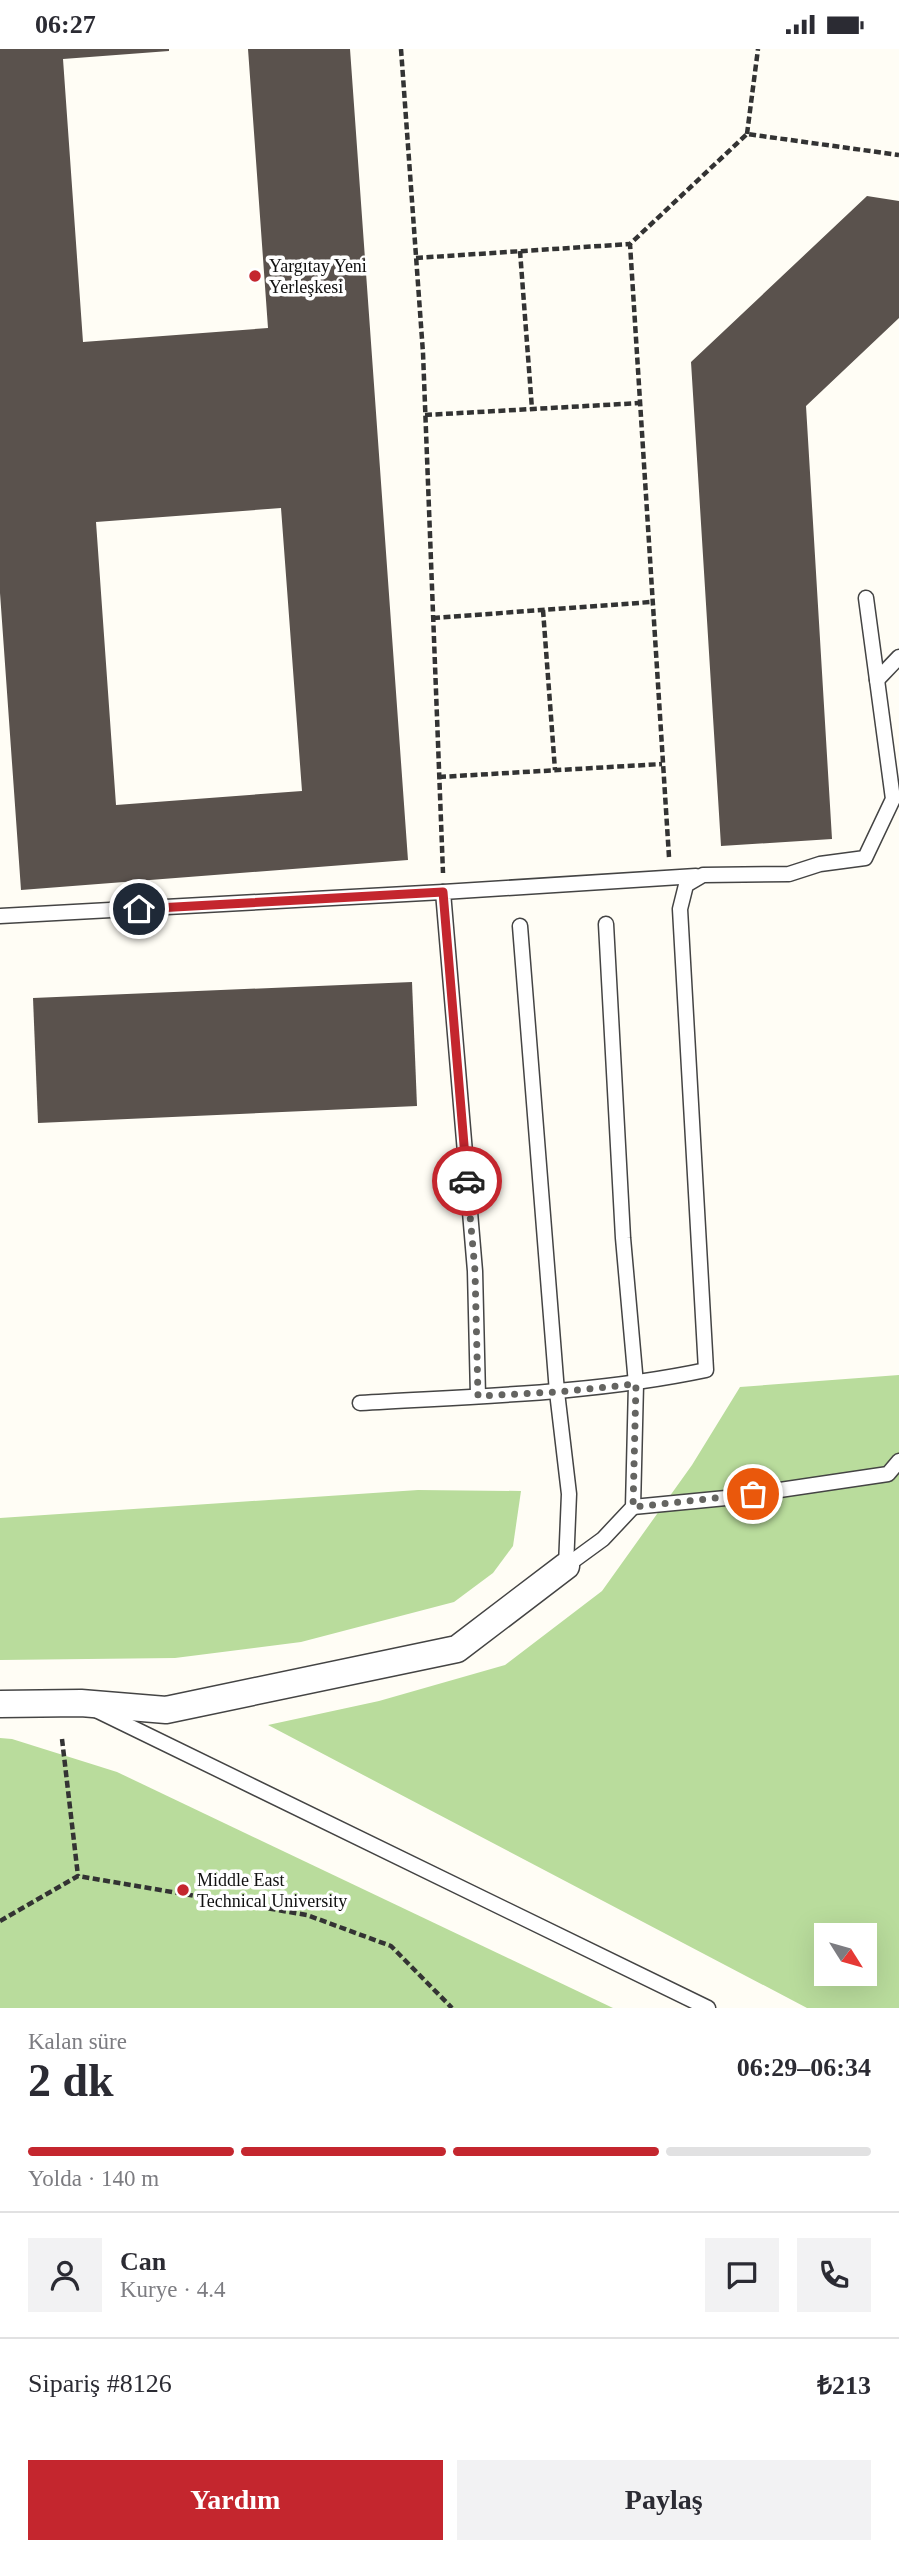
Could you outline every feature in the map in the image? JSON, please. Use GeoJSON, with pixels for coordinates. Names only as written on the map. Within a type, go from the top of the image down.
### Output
{"type":"FeatureCollection","features":[{"type":"Feature","properties":{"kind":"street"},"geometry":{"type":"LineString","coordinates":[[0,1704],[81,1703],[166,1710],[457,1649],[566,1566]]}},
{"type":"Feature","properties":{"kind":"lane"},"geometry":{"type":"LineString","coordinates":[[0,916],[703,875],[789,874],[820,864],[865,859],[893,799],[866,598]]}},
{"type":"Feature","properties":{"kind":"lane"},"geometry":{"type":"LineString","coordinates":[[877,680],[899,657]]}},
{"type":"Feature","properties":{"kind":"lane"},"geometry":{"type":"LineString","coordinates":[[360,1403],[557,1392],[636,1384],[706,1370],[680,909],[686,885],[703,875]]}},
{"type":"Feature","properties":{"kind":"lane"},"geometry":{"type":"LineString","coordinates":[[443,892],[475,1271],[478,1396]]}},
{"type":"Feature","properties":{"kind":"lane"},"geometry":{"type":"LineString","coordinates":[[606,924],[623,1238],[636,1384],[633,1507]]}},
{"type":"Feature","properties":{"kind":"lane"},"geometry":{"type":"LineString","coordinates":[[520,926],[557,1392],[569,1494],[566,1566]]}},
{"type":"Feature","properties":{"kind":"lane"},"geometry":{"type":"LineString","coordinates":[[566,1566],[603,1539],[633,1507],[888,1474],[899,1461]]}},
{"type":"Feature","properties":{"kind":"lane"},"geometry":{"type":"LineString","coordinates":[[81,1703],[708,2008]]}},
{"type":"Feature","properties":{"kind":"path"},"geometry":{"type":"LineString","coordinates":[[401,49],[425,415],[443,892]]}},
{"type":"Feature","properties":{"kind":"path"},"geometry":{"type":"LineString","coordinates":[[416,258],[631,244],[747,134],[758,49]]}},
{"type":"Feature","properties":{"kind":"path"},"geometry":{"type":"LineString","coordinates":[[747,134],[899,155]]}},
{"type":"Feature","properties":{"kind":"path"},"geometry":{"type":"LineString","coordinates":[[631,244],[670,879]]}},
{"type":"Feature","properties":{"kind":"path"},"geometry":{"type":"LineString","coordinates":[[520,251],[532,409]]}},
{"type":"Feature","properties":{"kind":"path"},"geometry":{"type":"LineString","coordinates":[[425,415],[640,403]]}},
{"type":"Feature","properties":{"kind":"path"},"geometry":{"type":"LineString","coordinates":[[433,618],[652,602]]}},
{"type":"Feature","properties":{"kind":"path"},"geometry":{"type":"LineString","coordinates":[[543,610],[555,770]]}},
{"type":"Feature","properties":{"kind":"path"},"geometry":{"type":"LineString","coordinates":[[439,777],[662,764]]}},
{"type":"Feature","properties":{"kind":"path"},"geometry":{"type":"LineString","coordinates":[[62,1739],[78,1877]]}},
{"type":"Feature","properties":{"kind":"path"},"geometry":{"type":"LineString","coordinates":[[0,1921],[78,1877],[307,1915],[391,1946],[452,2008]]}},
{"type":"Feature","properties":{"kind":"green space"},"geometry":{"type":"Polygon","coordinates":[[[899,1375],[899,2008],[807,2008],[268,1725],[379,1701],[505,1665],[602,1591],[692,1465],[740,1387],[899,1375]]]}},
{"type":"Feature","properties":{"kind":"green space"},"geometry":{"type":"Polygon","coordinates":[[[418,1490],[521,1491],[513,1546],[493,1573],[454,1602],[301,1642],[175,1658],[0,1660],[0,1518],[418,1490]]]}},
{"type":"Feature","properties":{"kind":"green space","name":"Middle East Technical University"},"geometry":{"type":"Polygon","coordinates":[[[0,1738],[12,1739],[117,1772],[613,2008],[0,2008],[0,1738]]]}},
{"type":"Feature","properties":{"kind":"building"},"geometry":{"type":"Polygon","coordinates":[[[0,49],[169,49],[63,59],[83,342],[268,328],[248,49],[350,49],[408,860],[21,890],[0,593],[0,49]],[[281,508],[96,522],[116,805],[302,791],[281,508]]]}},
{"type":"Feature","properties":{"kind":"building"},"geometry":{"type":"Polygon","coordinates":[[[867,196],[899,201],[899,318],[806,406],[832,839],[721,846],[691,362],[867,196]]]}},
{"type":"Feature","properties":{"kind":"building"},"geometry":{"type":"Polygon","coordinates":[[[412,982],[417,1106],[38,1123],[33,998],[412,982]]]}},
{"type":"Feature","properties":{"kind":"way so far"},"geometry":{"type":"LineString","coordinates":[[467,1181],[475,1271],[478,1396],[636,1384],[633,1507],[753,1494]]}},
{"type":"Feature","properties":{"kind":"place","name":"Yargıtay Yeni Yerleşkesi"},"geometry":{"type":"Point","coordinates":[255,276]}},
{"type":"Feature","properties":{"kind":"place","name":"Middle East Technical University"},"geometry":{"type":"Point","coordinates":[183,1890]}},
{"type":"Feature","properties":{"kind":"route"},"geometry":{"type":"LineString","coordinates":[[139,909],[443,892],[467,1181]]}}]}
